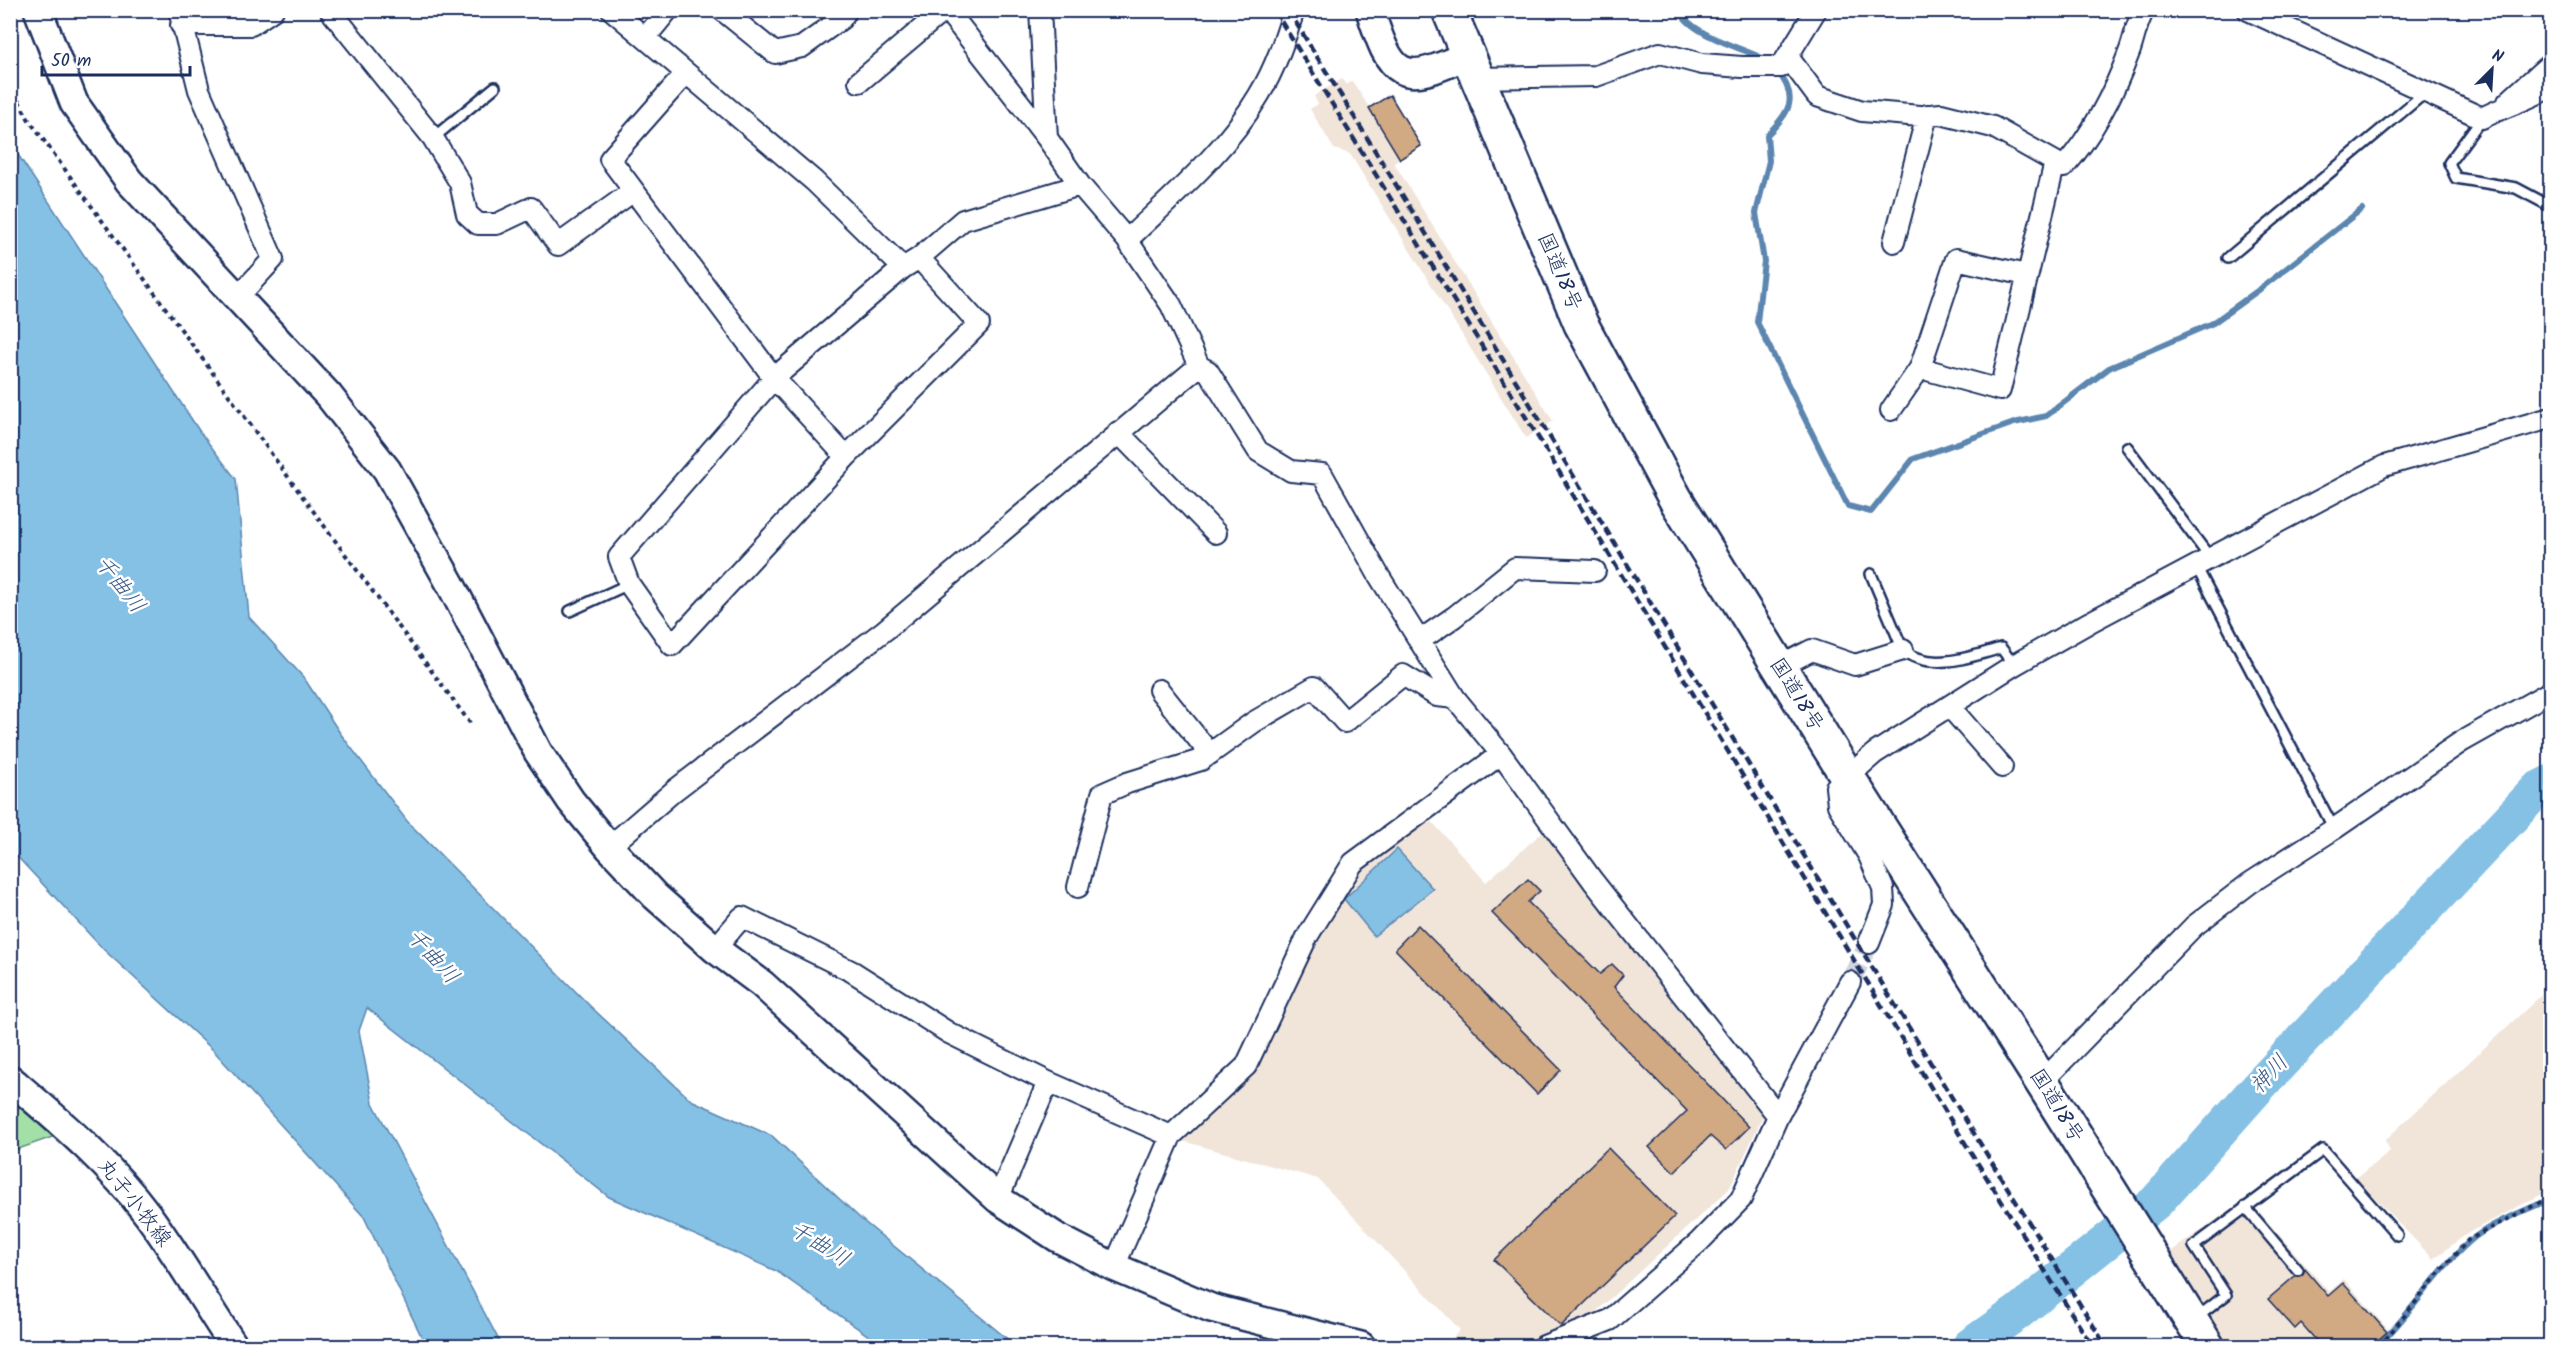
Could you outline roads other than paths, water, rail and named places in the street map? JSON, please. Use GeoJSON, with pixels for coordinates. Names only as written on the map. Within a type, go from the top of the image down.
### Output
{"type":"FeatureCollection","features":[{"type":"Feature","properties":{"kind":"highway","name":"国道18号"},"geometry":{"type":"LineString","coordinates":[[1449,10],[1471,67],[1581,324],[1676,500],[2194,1326]]}},
{"type":"Feature","properties":{"kind":"street"},"geometry":{"type":"LineString","coordinates":[[38,10],[74,103],[129,181],[329,396],[387,470],[451,585],[538,752],[571,801],[609,848],[655,896],[715,949],[762,984],[998,1199],[1058,1238],[1114,1267],[1211,1308],[1361,1347]]}},
{"type":"Feature","properties":{"kind":"street"},"geometry":{"type":"LineString","coordinates":[[237,298],[273,259],[199,90],[180,18],[250,26],[273,10]]}},
{"type":"Feature","properties":{"kind":"street"},"geometry":{"type":"LineString","coordinates":[[330,10],[433,138],[460,183],[467,214],[478,224],[497,224],[531,208],[558,245],[632,192]]}},
{"type":"Feature","properties":{"kind":"street"},"geometry":{"type":"LineString","coordinates":[[612,10],[911,263],[979,324],[846,457],[672,645],[629,584],[619,557],[774,378],[911,263],[963,220],[1080,185]]}},
{"type":"Feature","properties":{"kind":"street"},"geometry":{"type":"LineString","coordinates":[[645,39],[668,10]]}},
{"type":"Feature","properties":{"kind":"street"},"geometry":{"type":"LineString","coordinates":[[722,10],[775,53],[802,47],[841,19],[847,10]]}},
{"type":"Feature","properties":{"kind":"street"},"geometry":{"type":"LineString","coordinates":[[859,82],[946,10],[1047,138],[1080,185],[1127,240],[1171,305],[1199,366],[1208,371],[1258,451],[1291,471],[1322,474],[1379,576],[1455,698],[1501,754],[1593,881],[1778,1116]]}},
{"type":"Feature","properties":{"kind":"street"},"geometry":{"type":"LineString","coordinates":[[1040,10],[1047,138]]}},
{"type":"Feature","properties":{"kind":"street"},"geometry":{"type":"LineString","coordinates":[[1127,240],[1196,174],[1235,129],[1260,95],[1277,58],[1294,10]]}},
{"type":"Feature","properties":{"kind":"street"},"geometry":{"type":"LineString","coordinates":[[1370,10],[1381,43],[1389,58],[1404,71],[1419,74],[1471,67],[1596,76],[1660,53],[1702,64],[1742,68],[1781,68],[1816,10]]}},
{"type":"Feature","properties":{"kind":"street"},"geometry":{"type":"LineString","coordinates":[[1788,57],[1817,96],[1862,111],[1941,114],[1993,127],[2064,167],[2105,110],[2131,47],[2136,24],[2144,10]]}},
{"type":"Feature","properties":{"kind":"street"},"geometry":{"type":"LineString","coordinates":[[2248,10],[2482,118],[2502,108],[2528,100],[2550,87]]}},
{"type":"Feature","properties":{"kind":"street"},"geometry":{"type":"LineString","coordinates":[[2502,108],[2550,64]]}},
{"type":"Feature","properties":{"kind":"street"},"geometry":{"type":"LineString","coordinates":[[686,73],[610,159],[632,192],[774,378],[846,457]]}},
{"type":"Feature","properties":{"kind":"street"},"geometry":{"type":"LineString","coordinates":[[1893,242],[1927,115]]}},
{"type":"Feature","properties":{"kind":"street"},"geometry":{"type":"LineString","coordinates":[[1920,368],[2000,390],[2055,162]]}},
{"type":"Feature","properties":{"kind":"street"},"geometry":{"type":"LineString","coordinates":[[1891,410],[1920,368],[1956,259],[2026,275]]}},
{"type":"Feature","properties":{"kind":"street"},"geometry":{"type":"LineString","coordinates":[[609,848],[675,790],[885,630],[1199,366]]}},
{"type":"Feature","properties":{"kind":"street"},"geometry":{"type":"LineString","coordinates":[[1869,943],[1884,905],[1883,888],[1869,856],[1838,805],[1836,787],[1875,753],[2014,665],[2090,622],[2384,466],[2550,418]]}},
{"type":"Feature","properties":{"kind":"street"},"geometry":{"type":"LineString","coordinates":[[1118,432],[1216,533]]}},
{"type":"Feature","properties":{"kind":"street"},"geometry":{"type":"LineString","coordinates":[[1419,640],[1454,617],[1515,568],[1595,571]]}},
{"type":"Feature","properties":{"kind":"street"},"geometry":{"type":"LineString","coordinates":[[1779,667],[1812,650],[1855,665],[1903,650]]}},
{"type":"Feature","properties":{"kind":"street"},"geometry":{"type":"LineString","coordinates":[[1078,888],[1102,794],[1127,783],[1201,760],[1254,722],[1314,687],[1345,722],[1403,675],[1437,696],[1455,698]]}},
{"type":"Feature","properties":{"kind":"street"},"geometry":{"type":"LineString","coordinates":[[1160,690],[1210,754]]}},
{"type":"Feature","properties":{"kind":"street"},"geometry":{"type":"LineString","coordinates":[[2047,1090],[2194,926],[2250,883],[2462,742],[2550,692]]}},
{"type":"Feature","properties":{"kind":"street"},"geometry":{"type":"LineString","coordinates":[[1950,707],[2002,767]]}},
{"type":"Feature","properties":{"kind":"street"},"geometry":{"type":"LineString","coordinates":[[1114,1267],[1171,1136],[1246,1066],[1307,937],[1353,863],[1501,754]]}},
{"type":"Feature","properties":{"kind":"street"},"geometry":{"type":"LineString","coordinates":[[715,949],[742,917],[853,972],[949,1033],[1048,1082],[1171,1136]]}},
{"type":"Feature","properties":{"kind":"street"},"geometry":{"type":"LineString","coordinates":[[1544,1347],[1610,1320],[1700,1242],[1741,1199],[1778,1116],[1850,982]]}},
{"type":"Feature","properties":{"kind":"street","name":"丸子小牧線"},"geometry":{"type":"LineString","coordinates":[[10,1079],[91,1149],[120,1181],[148,1216],[234,1347]]}},
{"type":"Feature","properties":{"kind":"street"},"geometry":{"type":"LineString","coordinates":[[998,1199],[1048,1082]]}},
{"type":"Feature","properties":{"kind":"lane"},"geometry":{"type":"LineString","coordinates":[[433,138],[495,87]]}},
{"type":"Feature","properties":{"kind":"lane"},"geometry":{"type":"LineString","coordinates":[[2228,258],[2426,92]]}},
{"type":"Feature","properties":{"kind":"lane"},"geometry":{"type":"LineString","coordinates":[[2482,118],[2449,163],[2456,178],[2516,188],[2550,206]]}},
{"type":"Feature","properties":{"kind":"lane"},"geometry":{"type":"LineString","coordinates":[[2127,447],[2204,563],[2334,829]]}},
{"type":"Feature","properties":{"kind":"lane"},"geometry":{"type":"LineString","coordinates":[[1871,574],[1903,650],[1908,654],[1934,661],[1967,658],[2001,648],[2014,665]]}},
{"type":"Feature","properties":{"kind":"lane"},"geometry":{"type":"LineString","coordinates":[[570,611],[629,584]]}},
{"type":"Feature","properties":{"kind":"lane"},"geometry":{"type":"LineString","coordinates":[[2194,1326],[2226,1295],[2194,1246],[2323,1150],[2397,1235]]}},
{"type":"Feature","properties":{"kind":"lane"},"geometry":{"type":"LineString","coordinates":[[2246,1207],[2298,1270]]}},
{"type":"Feature","properties":{"kind":"water","name":"千曲川"},"geometry":{"type":"Polygon","coordinates":[[[11,144],[200,432],[236,479],[249,617],[304,678],[340,733],[407,821],[590,1006],[691,1100],[772,1136],[862,1220],[1016,1346],[883,1346],[776,1271],[609,1197],[367,1008],[359,1031],[373,1103],[502,1346],[426,1346],[364,1217],[213,1050],[103,949],[11,850],[11,144]]]}},
{"type":"Feature","properties":{"kind":"water"},"geometry":{"type":"Polygon","coordinates":[[[1397,849],[1433,889],[1374,936],[1344,899],[1397,849]]]}},
{"type":"Feature","properties":{"kind":"waterway"},"geometry":{"type":"LineString","coordinates":[[1680,10],[1685,19],[1706,34],[1769,61]]}},
{"type":"Feature","properties":{"kind":"waterway"},"geometry":{"type":"LineString","coordinates":[[1777,71],[1790,97],[1786,112],[1767,135],[1769,161],[1756,213],[1764,261],[1757,322],[1848,506],[1871,512],[1913,459],[2014,423],[2046,416],[2109,368],[2213,323],[2362,209]]}},
{"type":"Feature","properties":{"kind":"waterway","name":"神川"},"geometry":{"type":"LineString","coordinates":[[1970,1346],[2017,1313],[2156,1202],[2259,1086],[2538,789],[2550,783]]}},
{"type":"Feature","properties":{"kind":"waterway"},"geometry":{"type":"LineString","coordinates":[[2377,1346],[2469,1242],[2497,1223],[2550,1199]]}},
{"type":"Feature","properties":{"kind":"tunnel"},"geometry":{"type":"LineString","coordinates":[[1850,982],[1869,943]]}},
{"type":"Feature","properties":{"kind":"railway"},"geometry":{"type":"LineString","coordinates":[[1274,10],[1535,432],[1950,1119],[2092,1346]]}},
{"type":"Feature","properties":{"kind":"railway"},"geometry":{"type":"LineString","coordinates":[[1288,10],[1900,1013],[2106,1346]]}}]}
